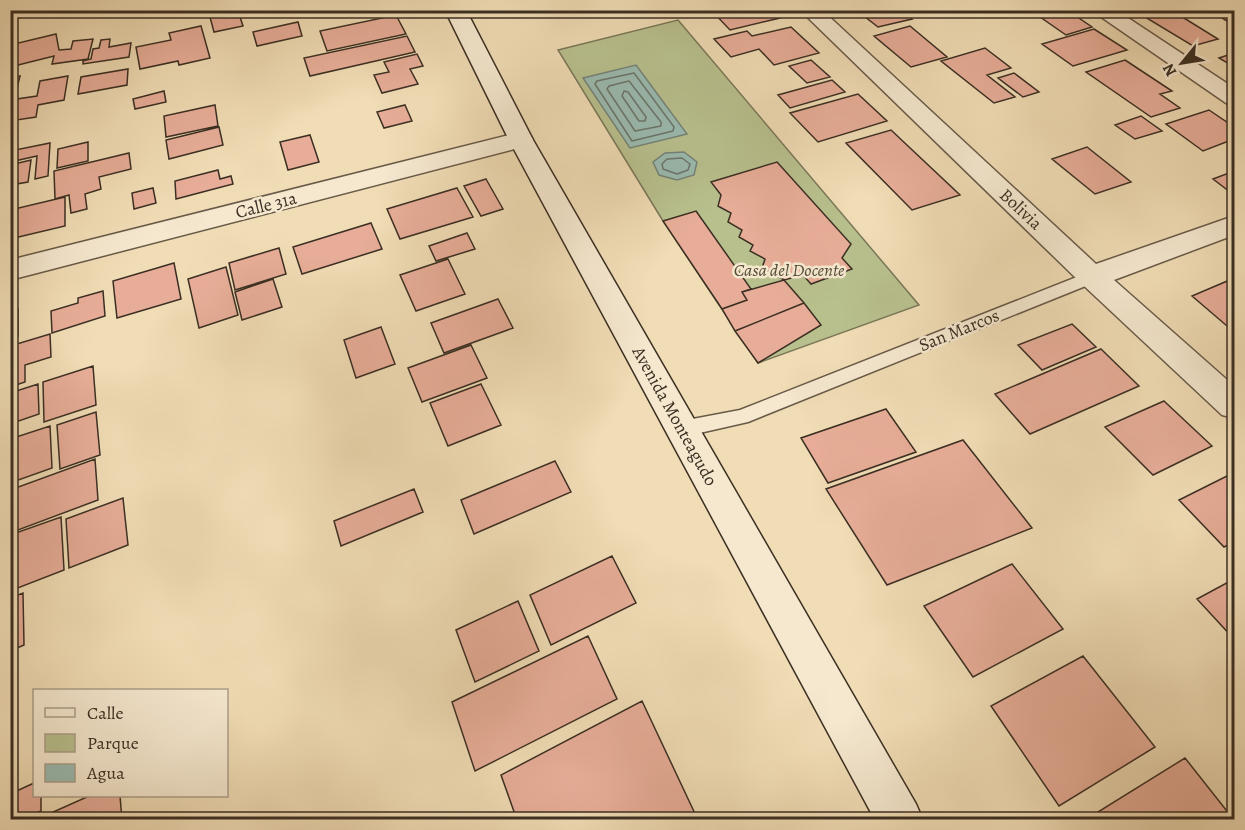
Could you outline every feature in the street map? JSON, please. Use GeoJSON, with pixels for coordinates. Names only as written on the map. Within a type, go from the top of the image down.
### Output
{"type":"FeatureCollection","features":[{"type":"Feature","properties":{"kind":"street"},"geometry":{"type":"LineString","coordinates":[[10,13],[26,10]]}},
{"type":"Feature","properties":{"kind":"street","name":"Avenida Monteagudo"},"geometry":{"type":"LineString","coordinates":[[455,10],[521,140],[900,819]]}},
{"type":"Feature","properties":{"kind":"street","name":"Bolivia"},"geometry":{"type":"LineString","coordinates":[[810,10],[1092,277],[1234,405]]}},
{"type":"Feature","properties":{"kind":"street"},"geometry":{"type":"LineString","coordinates":[[1101,10],[1234,98]]}},
{"type":"Feature","properties":{"kind":"street","name":"Calle 31a"},"geometry":{"type":"LineString","coordinates":[[10,270],[521,140]]}},
{"type":"Feature","properties":{"kind":"street","name":"San Marcos"},"geometry":{"type":"LineString","coordinates":[[1092,277],[1234,225]]}},
{"type":"Feature","properties":{"kind":"lane","name":"San Marcos"},"geometry":{"type":"LineString","coordinates":[[682,429],[742,417],[1092,277]]}},
{"type":"Feature","properties":{"kind":"green space","name":"Casa del Docente"},"geometry":{"type":"Polygon","coordinates":[[[678,20],[919,305],[758,363],[663,221],[558,50],[678,20]]]}},
{"type":"Feature","properties":{"kind":"water"},"geometry":{"type":"Polygon","coordinates":[[[636,65],[687,134],[630,148],[583,78],[636,65]]]}},
{"type":"Feature","properties":{"kind":"water"},"geometry":{"type":"Polygon","coordinates":[[[684,152],[697,162],[694,175],[677,180],[659,175],[653,162],[665,153],[684,152]]]}},
{"type":"Feature","properties":{"kind":"building"},"geometry":{"type":"Polygon","coordinates":[[[711,10],[772,10],[780,18],[730,30],[711,10]]]}},
{"type":"Feature","properties":{"kind":"building"},"geometry":{"type":"Polygon","coordinates":[[[887,10],[901,10],[912,19],[878,27],[864,16],[887,10]]]}},
{"type":"Feature","properties":{"kind":"building"},"geometry":{"type":"Polygon","coordinates":[[[1030,10],[1067,10],[1092,27],[1066,35],[1030,10]]]}},
{"type":"Feature","properties":{"kind":"building"},"geometry":{"type":"Polygon","coordinates":[[[1171,10],[1218,39],[1193,46],[1145,17],[1171,10]]]}},
{"type":"Feature","properties":{"kind":"building"},"geometry":{"type":"Polygon","coordinates":[[[1209,10],[1231,10],[1234,12],[1234,21],[1230,23],[1209,10]]]}},
{"type":"Feature","properties":{"kind":"building"},"geometry":{"type":"Polygon","coordinates":[[[238,11],[243,26],[214,32],[210,17],[238,11]]]}},
{"type":"Feature","properties":{"kind":"building"},"geometry":{"type":"Polygon","coordinates":[[[396,15],[406,34],[327,51],[320,31],[396,15]]]}},
{"type":"Feature","properties":{"kind":"building"},"geometry":{"type":"Polygon","coordinates":[[[298,22],[302,36],[257,46],[253,32],[298,22]]]}},
{"type":"Feature","properties":{"kind":"building"},"geometry":{"type":"Polygon","coordinates":[[[201,26],[210,58],[179,65],[178,61],[140,69],[136,47],[171,40],[169,33],[201,26]]]}},
{"type":"Feature","properties":{"kind":"building"},"geometry":{"type":"Polygon","coordinates":[[[910,26],[947,57],[911,67],[874,36],[910,26]]]}},
{"type":"Feature","properties":{"kind":"building"},"geometry":{"type":"Polygon","coordinates":[[[791,27],[819,53],[774,65],[759,49],[731,57],[714,39],[747,31],[752,36],[791,27]]]}},
{"type":"Feature","properties":{"kind":"building"},"geometry":{"type":"Polygon","coordinates":[[[1094,29],[1127,50],[1073,66],[1042,44],[1094,29]]]}},
{"type":"Feature","properties":{"kind":"building"},"geometry":{"type":"Polygon","coordinates":[[[56,34],[59,50],[71,49],[73,41],[93,39],[88,59],[52,64],[54,56],[10,67],[10,45],[56,34]]]}},
{"type":"Feature","properties":{"kind":"building"},"geometry":{"type":"Polygon","coordinates":[[[407,36],[415,52],[310,76],[304,58],[407,36]]]}},
{"type":"Feature","properties":{"kind":"building"},"geometry":{"type":"Polygon","coordinates":[[[110,39],[109,47],[131,43],[129,57],[83,64],[83,61],[91,59],[93,49],[99,48],[101,40],[110,39]]]}},
{"type":"Feature","properties":{"kind":"building"},"geometry":{"type":"Polygon","coordinates":[[[985,48],[1011,68],[987,75],[1015,97],[994,103],[941,61],[985,48]]]}},
{"type":"Feature","properties":{"kind":"building"},"geometry":{"type":"Polygon","coordinates":[[[1234,53],[1234,67],[1219,58],[1234,53]]]}},
{"type":"Feature","properties":{"kind":"building"},"geometry":{"type":"Polygon","coordinates":[[[417,54],[423,66],[410,69],[418,84],[382,93],[374,75],[389,72],[384,62],[417,54]]]}},
{"type":"Feature","properties":{"kind":"building"},"geometry":{"type":"Polygon","coordinates":[[[811,60],[830,77],[807,83],[789,66],[811,60]]]}},
{"type":"Feature","properties":{"kind":"building"},"geometry":{"type":"Polygon","coordinates":[[[1125,60],[1172,91],[1160,94],[1180,108],[1151,117],[1086,72],[1125,60]]]}},
{"type":"Feature","properties":{"kind":"building"},"geometry":{"type":"Polygon","coordinates":[[[128,69],[127,85],[78,94],[81,77],[128,69]]]}},
{"type":"Feature","properties":{"kind":"building"},"geometry":{"type":"Polygon","coordinates":[[[1014,73],[1039,92],[1023,97],[998,78],[1014,73]]]}},
{"type":"Feature","properties":{"kind":"building"},"geometry":{"type":"Polygon","coordinates":[[[20,76],[15,96],[10,97],[10,78],[20,76]]]}},
{"type":"Feature","properties":{"kind":"building"},"geometry":{"type":"Polygon","coordinates":[[[68,76],[64,100],[38,105],[36,117],[10,121],[10,100],[37,96],[40,81],[68,76]]]}},
{"type":"Feature","properties":{"kind":"building"},"geometry":{"type":"Polygon","coordinates":[[[832,80],[845,92],[790,108],[778,95],[832,80]]]}},
{"type":"Feature","properties":{"kind":"building"},"geometry":{"type":"Polygon","coordinates":[[[164,91],[166,102],[135,109],[133,99],[164,91]]]}},
{"type":"Feature","properties":{"kind":"building"},"geometry":{"type":"Polygon","coordinates":[[[858,94],[887,121],[818,142],[790,113],[858,94]]]}},
{"type":"Feature","properties":{"kind":"building"},"geometry":{"type":"Polygon","coordinates":[[[215,105],[218,126],[166,137],[164,116],[215,105]]]}},
{"type":"Feature","properties":{"kind":"building"},"geometry":{"type":"Polygon","coordinates":[[[405,105],[412,121],[384,128],[377,112],[405,105]]]}},
{"type":"Feature","properties":{"kind":"building"},"geometry":{"type":"Polygon","coordinates":[[[1209,110],[1234,127],[1234,139],[1203,151],[1166,124],[1209,110]]]}},
{"type":"Feature","properties":{"kind":"building"},"geometry":{"type":"Polygon","coordinates":[[[1141,116],[1162,131],[1135,139],[1115,125],[1141,116]]]}},
{"type":"Feature","properties":{"kind":"building"},"geometry":{"type":"Polygon","coordinates":[[[219,127],[223,145],[169,159],[166,140],[219,127]]]}},
{"type":"Feature","properties":{"kind":"building"},"geometry":{"type":"Polygon","coordinates":[[[891,130],[960,195],[912,210],[846,143],[891,130]]]}},
{"type":"Feature","properties":{"kind":"building"},"geometry":{"type":"Polygon","coordinates":[[[310,135],[319,162],[288,170],[280,142],[310,135]]]}},
{"type":"Feature","properties":{"kind":"building"},"geometry":{"type":"Polygon","coordinates":[[[88,142],[88,161],[57,168],[58,149],[88,142]]]}},
{"type":"Feature","properties":{"kind":"building"},"geometry":{"type":"Polygon","coordinates":[[[50,143],[48,176],[35,179],[37,156],[10,162],[10,151],[50,143]]]}},
{"type":"Feature","properties":{"kind":"building"},"geometry":{"type":"Polygon","coordinates":[[[1087,147],[1131,182],[1095,194],[1052,159],[1087,147]]]}},
{"type":"Feature","properties":{"kind":"building"},"geometry":{"type":"Polygon","coordinates":[[[129,153],[131,169],[99,177],[101,189],[85,194],[87,209],[71,213],[69,195],[55,199],[54,171],[129,153]]]}},
{"type":"Feature","properties":{"kind":"building"},"geometry":{"type":"Polygon","coordinates":[[[31,160],[28,182],[10,185],[10,165],[31,160]]]}},
{"type":"Feature","properties":{"kind":"building"},"geometry":{"type":"Polygon","coordinates":[[[777,162],[851,244],[842,258],[852,269],[811,284],[803,275],[784,280],[762,268],[765,259],[750,251],[753,245],[739,237],[742,230],[728,222],[731,213],[718,206],[721,195],[711,182],[777,162]]]}},
{"type":"Feature","properties":{"kind":"building"},"geometry":{"type":"Polygon","coordinates":[[[218,170],[220,179],[231,176],[233,184],[176,199],[175,181],[218,170]]]}},
{"type":"Feature","properties":{"kind":"building"},"geometry":{"type":"Polygon","coordinates":[[[1234,171],[1234,195],[1213,179],[1234,171]]]}},
{"type":"Feature","properties":{"kind":"building"},"geometry":{"type":"Polygon","coordinates":[[[486,179],[503,209],[481,216],[464,186],[486,179]]]}},
{"type":"Feature","properties":{"kind":"building"},"geometry":{"type":"Polygon","coordinates":[[[153,188],[156,203],[134,209],[132,193],[153,188]]]}},
{"type":"Feature","properties":{"kind":"building"},"geometry":{"type":"Polygon","coordinates":[[[457,188],[473,217],[400,239],[387,209],[457,188]]]}},
{"type":"Feature","properties":{"kind":"building"},"geometry":{"type":"Polygon","coordinates":[[[65,197],[65,226],[10,239],[10,210],[65,197]]]}},
{"type":"Feature","properties":{"kind":"building"},"geometry":{"type":"Polygon","coordinates":[[[696,211],[751,289],[742,292],[747,300],[722,309],[663,221],[696,211]]]}},
{"type":"Feature","properties":{"kind":"building"},"geometry":{"type":"Polygon","coordinates":[[[371,223],[382,249],[302,274],[293,247],[371,223]]]}},
{"type":"Feature","properties":{"kind":"building"},"geometry":{"type":"Polygon","coordinates":[[[467,233],[475,249],[436,261],[429,246],[467,233]]]}},
{"type":"Feature","properties":{"kind":"building"},"geometry":{"type":"Polygon","coordinates":[[[279,248],[286,274],[235,290],[229,263],[279,248]]]}},
{"type":"Feature","properties":{"kind":"building"},"geometry":{"type":"Polygon","coordinates":[[[448,259],[465,294],[416,311],[400,275],[448,259]]]}},
{"type":"Feature","properties":{"kind":"building"},"geometry":{"type":"Polygon","coordinates":[[[174,263],[181,299],[117,318],[113,281],[174,263]]]}},
{"type":"Feature","properties":{"kind":"building"},"geometry":{"type":"Polygon","coordinates":[[[226,267],[238,315],[199,328],[188,279],[226,267]]]}},
{"type":"Feature","properties":{"kind":"building"},"geometry":{"type":"Polygon","coordinates":[[[273,279],[282,307],[242,320],[235,292],[273,279]]]}},
{"type":"Feature","properties":{"kind":"building"},"geometry":{"type":"Polygon","coordinates":[[[1232,279],[1234,281],[1234,323],[1227,326],[1192,296],[1232,279]]]}},
{"type":"Feature","properties":{"kind":"building"},"geometry":{"type":"Polygon","coordinates":[[[784,280],[804,303],[735,331],[722,309],[747,300],[742,292],[784,280]]]}},
{"type":"Feature","properties":{"kind":"building"},"geometry":{"type":"Polygon","coordinates":[[[103,291],[105,316],[52,333],[51,311],[78,303],[78,298],[103,291]]]}},
{"type":"Feature","properties":{"kind":"building"},"geometry":{"type":"Polygon","coordinates":[[[498,299],[513,328],[444,353],[431,323],[498,299]]]}},
{"type":"Feature","properties":{"kind":"building"},"geometry":{"type":"Polygon","coordinates":[[[804,303],[821,325],[758,363],[735,331],[804,303]]]}},
{"type":"Feature","properties":{"kind":"building"},"geometry":{"type":"Polygon","coordinates":[[[18,309],[18,336],[10,339],[10,311],[18,309]]]}},
{"type":"Feature","properties":{"kind":"building"},"geometry":{"type":"Polygon","coordinates":[[[1072,324],[1096,347],[1042,370],[1018,345],[1072,324]]]}},
{"type":"Feature","properties":{"kind":"building"},"geometry":{"type":"Polygon","coordinates":[[[381,327],[395,364],[356,378],[344,340],[381,327]]]}},
{"type":"Feature","properties":{"kind":"building"},"geometry":{"type":"Polygon","coordinates":[[[50,334],[51,357],[25,365],[25,382],[10,387],[10,346],[50,334]]]}},
{"type":"Feature","properties":{"kind":"building"},"geometry":{"type":"Polygon","coordinates":[[[471,345],[487,378],[422,402],[408,368],[471,345]]]}},
{"type":"Feature","properties":{"kind":"building"},"geometry":{"type":"Polygon","coordinates":[[[1101,349],[1139,386],[1030,434],[995,394],[1101,349]]]}},
{"type":"Feature","properties":{"kind":"building"},"geometry":{"type":"Polygon","coordinates":[[[93,366],[96,405],[44,422],[43,382],[93,366]]]}},
{"type":"Feature","properties":{"kind":"building"},"geometry":{"type":"Polygon","coordinates":[[[38,384],[39,414],[10,424],[10,393],[38,384]]]}},
{"type":"Feature","properties":{"kind":"building"},"geometry":{"type":"Polygon","coordinates":[[[481,384],[501,425],[448,446],[430,403],[481,384]]]}},
{"type":"Feature","properties":{"kind":"building"},"geometry":{"type":"Polygon","coordinates":[[[1164,401],[1212,446],[1153,475],[1105,427],[1164,401]]]}},
{"type":"Feature","properties":{"kind":"building"},"geometry":{"type":"Polygon","coordinates":[[[886,409],[916,452],[828,483],[801,438],[886,409]]]}},
{"type":"Feature","properties":{"kind":"building"},"geometry":{"type":"Polygon","coordinates":[[[96,412],[100,455],[60,469],[57,425],[96,412]]]}},
{"type":"Feature","properties":{"kind":"building"},"geometry":{"type":"Polygon","coordinates":[[[50,426],[52,468],[10,483],[10,439],[50,426]]]}},
{"type":"Feature","properties":{"kind":"building"},"geometry":{"type":"Polygon","coordinates":[[[963,440],[1032,528],[887,585],[826,489],[963,440]]]}},
{"type":"Feature","properties":{"kind":"building"},"geometry":{"type":"Polygon","coordinates":[[[95,459],[98,500],[10,533],[10,490],[95,459]]]}},
{"type":"Feature","properties":{"kind":"building"},"geometry":{"type":"Polygon","coordinates":[[[555,461],[571,492],[474,534],[461,500],[555,461]]]}},
{"type":"Feature","properties":{"kind":"building"},"geometry":{"type":"Polygon","coordinates":[[[1233,473],[1234,542],[1224,547],[1179,500],[1233,473]]]}},
{"type":"Feature","properties":{"kind":"building"},"geometry":{"type":"Polygon","coordinates":[[[414,489],[423,512],[341,546],[334,521],[414,489]]]}},
{"type":"Feature","properties":{"kind":"building"},"geometry":{"type":"Polygon","coordinates":[[[123,498],[128,545],[69,568],[66,519],[123,498]]]}},
{"type":"Feature","properties":{"kind":"building"},"geometry":{"type":"Polygon","coordinates":[[[61,517],[64,570],[10,591],[10,535],[61,517]]]}},
{"type":"Feature","properties":{"kind":"building"},"geometry":{"type":"Polygon","coordinates":[[[612,556],[636,603],[551,645],[530,595],[612,556]]]}},
{"type":"Feature","properties":{"kind":"building"},"geometry":{"type":"Polygon","coordinates":[[[1012,564],[1063,629],[973,677],[924,606],[1012,564]]]}},
{"type":"Feature","properties":{"kind":"building"},"geometry":{"type":"Polygon","coordinates":[[[1234,579],[1234,639],[1197,599],[1234,579]]]}},
{"type":"Feature","properties":{"kind":"building"},"geometry":{"type":"Polygon","coordinates":[[[23,593],[24,645],[10,651],[10,598],[23,593]]]}},
{"type":"Feature","properties":{"kind":"building"},"geometry":{"type":"Polygon","coordinates":[[[518,601],[539,651],[475,682],[456,630],[518,601]]]}},
{"type":"Feature","properties":{"kind":"building"},"geometry":{"type":"Polygon","coordinates":[[[588,636],[617,699],[475,771],[452,702],[588,636]]]}},
{"type":"Feature","properties":{"kind":"building"},"geometry":{"type":"Polygon","coordinates":[[[1083,656],[1155,747],[1059,806],[991,706],[1083,656]]]}},
{"type":"Feature","properties":{"kind":"building"},"geometry":{"type":"Polygon","coordinates":[[[642,701],[698,820],[517,820],[501,775],[642,701]]]}},
{"type":"Feature","properties":{"kind":"building"},"geometry":{"type":"Polygon","coordinates":[[[1185,758],[1234,820],[1085,820],[1185,758]]]}},
{"type":"Feature","properties":{"kind":"building"},"geometry":{"type":"Polygon","coordinates":[[[33,783],[33,797],[41,797],[41,811],[22,820],[10,820],[10,794],[33,783]]]}},
{"type":"Feature","properties":{"kind":"building"},"geometry":{"type":"Polygon","coordinates":[[[87,797],[120,797],[122,820],[42,820],[42,817],[87,797]]]}}]}
